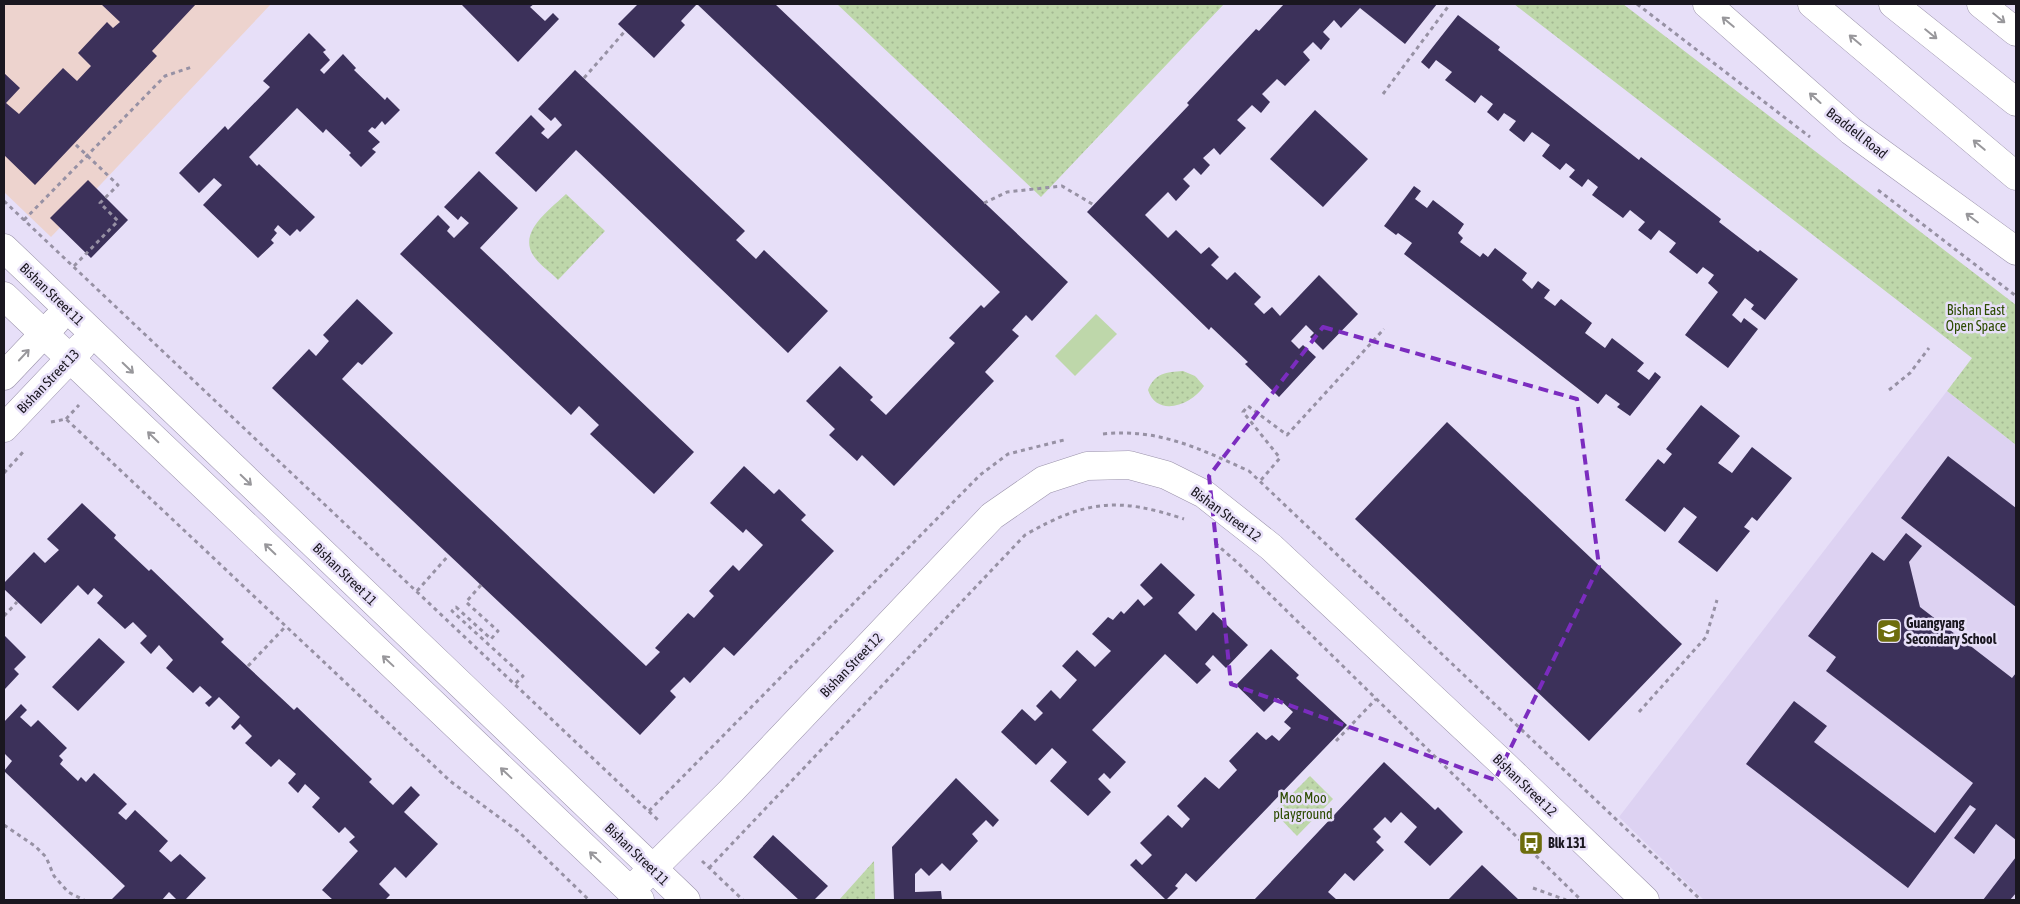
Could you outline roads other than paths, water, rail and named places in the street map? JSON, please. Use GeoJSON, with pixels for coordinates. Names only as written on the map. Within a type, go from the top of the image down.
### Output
{"type":"FeatureCollection","features":[{"type":"Feature","properties":{"kind":"main road","name":"Braddell Road"},"geometry":{"type":"LineString","coordinates":[[1706,4],[1851,131],[2016,251]]}},
{"type":"Feature","properties":{"kind":"main road"},"geometry":{"type":"LineString","coordinates":[[1812,4],[2016,176]]}},
{"type":"Feature","properties":{"kind":"main road"},"geometry":{"type":"LineString","coordinates":[[1893,4],[2016,102]]}},
{"type":"Feature","properties":{"kind":"main road"},"geometry":{"type":"LineString","coordinates":[[1981,4],[2016,32]]}},
{"type":"Feature","properties":{"kind":"main road","name":"Bishan Street 11"},"geometry":{"type":"LineString","coordinates":[[4,248],[686,900]]}},
{"type":"Feature","properties":{"kind":"main road"},"geometry":{"type":"LineString","coordinates":[[4,296],[635,896]]}},
{"type":"Feature","properties":{"kind":"main road"},"geometry":{"type":"LineString","coordinates":[[4,376],[67,309]]}},
{"type":"Feature","properties":{"kind":"main road","name":"Bishan Street 13"},"geometry":{"type":"LineString","coordinates":[[4,428],[93,334]]}},
{"type":"Feature","properties":{"kind":"main road","name":"Bishan Street 12"},"geometry":{"type":"LineString","coordinates":[[635,896],[653,870],[731,791],[992,516],[1044,480],[1087,466],[1129,466],[1166,475],[1204,494],[1270,547],[1645,900]]}},
{"type":"Feature","properties":{"kind":"place","name":"Guangyang Secondary School"},"geometry":{"type":"Point","coordinates":[1889,631]}},
{"type":"Feature","properties":{"kind":"place","name":"Blk 131"},"geometry":{"type":"Point","coordinates":[1531,843]}},
{"type":"Feature","properties":{"kind":"park label","name":"Bishan East Open Space"},"geometry":{"type":"Point","coordinates":[1976,318]}},
{"type":"Feature","properties":{"kind":"park label","name":"Moo Moo playground"},"geometry":{"type":"Point","coordinates":[1303,806]}}]}
